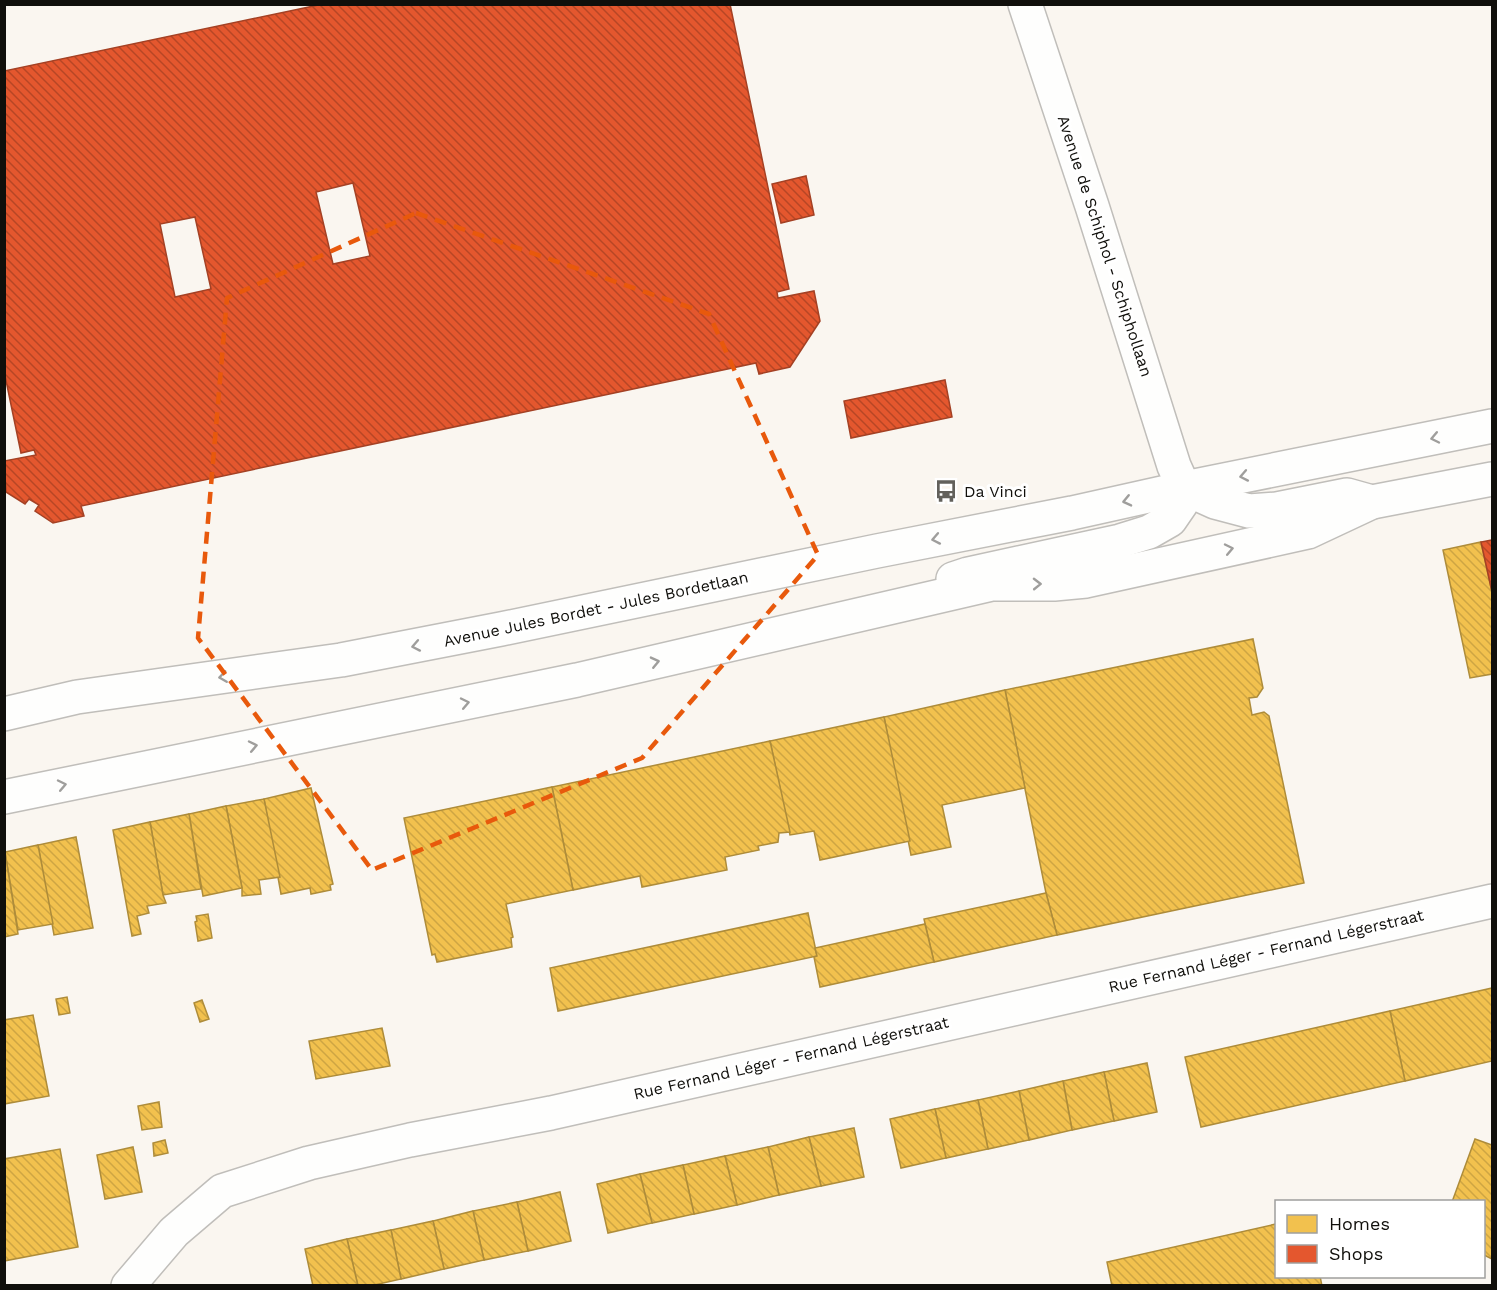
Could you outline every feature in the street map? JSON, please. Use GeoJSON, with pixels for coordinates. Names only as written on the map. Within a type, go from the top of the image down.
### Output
{"type":"FeatureCollection","features":[{"type":"Feature","properties":{"kind":"main road","name":"Avenue de Schiphol - Schiphollaan"},"geometry":{"type":"LineString","coordinates":[[1026,4],[1174,466],[1184,488]]}},
{"type":"Feature","properties":{"kind":"main road","name":"Avenue Jules Bordet - Jules Bordetlaan"},"geometry":{"type":"LineString","coordinates":[[4,714],[77,697],[341,660],[455,638],[1492,426]]}},
{"type":"Feature","properties":{"kind":"main road"},"geometry":{"type":"LineString","coordinates":[[4,797],[577,680],[992,584],[1054,584],[1086,581],[1308,532],[1372,502],[1492,479]]}},
{"type":"Feature","properties":{"kind":"main road"},"geometry":{"type":"LineString","coordinates":[[897,607],[923,588],[968,574],[1120,541],[1149,532],[1170,520],[1181,504],[1184,488],[1215,502],[1249,511],[1277,509],[1347,495],[1372,502]]}},
{"type":"Feature","properties":{"kind":"main road","name":"Rue Fernand Léger - Fernand Légerstraat"},"geometry":{"type":"LineString","coordinates":[[129,1286],[174,1232],[222,1191],[309,1163],[410,1140],[551,1113],[1492,901]]}},
{"type":"Feature","properties":{"kind":"highlighted area"},"geometry":{"type":"Polygon","coordinates":[[[416,213],[709,314],[818,555],[642,758],[372,870],[198,638],[227,298],[416,213]]]}},
{"type":"Feature","properties":{"kind":"building: Homes"},"geometry":{"type":"Polygon","coordinates":[[[1481,542],[1492,592],[1492,674],[1470,678],[1443,550],[1481,542]]]}},
{"type":"Feature","properties":{"kind":"building: Homes"},"geometry":{"type":"Polygon","coordinates":[[[1253,639],[1263,688],[1257,697],[1249,698],[1252,715],[1264,712],[1269,716],[1304,883],[1057,935],[1046,893],[1005,690],[1253,639]]]}},
{"type":"Feature","properties":{"kind":"building: Homes"},"geometry":{"type":"Polygon","coordinates":[[[1005,690],[1025,788],[942,805],[951,847],[911,855],[884,717],[1005,690]]]}},
{"type":"Feature","properties":{"kind":"building: Homes"},"geometry":{"type":"Polygon","coordinates":[[[884,717],[910,841],[820,860],[814,831],[790,835],[770,741],[884,717]]]}},
{"type":"Feature","properties":{"kind":"building: Homes"},"geometry":{"type":"Polygon","coordinates":[[[770,741],[790,832],[779,833],[778,842],[758,846],[759,850],[725,857],[727,870],[642,887],[640,876],[573,890],[552,787],[770,741]]]}},
{"type":"Feature","properties":{"kind":"building: Homes"},"geometry":{"type":"Polygon","coordinates":[[[552,787],[573,890],[506,904],[513,937],[511,938],[512,947],[437,962],[435,954],[432,955],[404,818],[552,787]]]}},
{"type":"Feature","properties":{"kind":"building: Homes"},"geometry":{"type":"Polygon","coordinates":[[[311,788],[333,884],[330,885],[331,890],[311,894],[310,888],[281,894],[264,799],[311,788]]]}},
{"type":"Feature","properties":{"kind":"building: Homes"},"geometry":{"type":"Polygon","coordinates":[[[264,799],[280,877],[259,880],[261,894],[242,896],[226,806],[264,799]]]}},
{"type":"Feature","properties":{"kind":"building: Homes"},"geometry":{"type":"Polygon","coordinates":[[[226,806],[242,888],[203,896],[189,814],[226,806]]]}},
{"type":"Feature","properties":{"kind":"building: Homes"},"geometry":{"type":"Polygon","coordinates":[[[189,814],[201,889],[163,895],[150,822],[189,814]]]}},
{"type":"Feature","properties":{"kind":"building: Homes"},"geometry":{"type":"Polygon","coordinates":[[[150,822],[166,903],[147,906],[149,913],[137,916],[141,934],[132,936],[113,830],[150,822]]]}},
{"type":"Feature","properties":{"kind":"building: Homes"},"geometry":{"type":"Polygon","coordinates":[[[76,837],[93,928],[54,935],[38,845],[76,837]]]}},
{"type":"Feature","properties":{"kind":"building: Homes"},"geometry":{"type":"Polygon","coordinates":[[[38,845],[53,924],[18,930],[5,852],[38,845]]]}},
{"type":"Feature","properties":{"kind":"building: Homes"},"geometry":{"type":"Polygon","coordinates":[[[4,852],[18,934],[4,937],[4,852]]]}},
{"type":"Feature","properties":{"kind":"building: Homes"},"geometry":{"type":"Polygon","coordinates":[[[1046,893],[1057,935],[934,962],[924,919],[1046,893]]]}},
{"type":"Feature","properties":{"kind":"building: Homes"},"geometry":{"type":"Polygon","coordinates":[[[808,913],[817,956],[558,1011],[550,968],[808,913]]]}},
{"type":"Feature","properties":{"kind":"building: Homes"},"geometry":{"type":"Polygon","coordinates":[[[208,914],[212,938],[198,941],[196,916],[208,914]]]}},
{"type":"Feature","properties":{"kind":"building: Homes"},"geometry":{"type":"Polygon","coordinates":[[[925,924],[934,962],[820,987],[814,957],[817,956],[815,948],[925,924]]]}},
{"type":"Feature","properties":{"kind":"building: Homes"},"geometry":{"type":"Polygon","coordinates":[[[1492,988],[1492,1061],[1405,1081],[1390,1011],[1492,988]]]}},
{"type":"Feature","properties":{"kind":"building: Homes"},"geometry":{"type":"Polygon","coordinates":[[[67,997],[70,1013],[59,1015],[56,999],[67,997]]]}},
{"type":"Feature","properties":{"kind":"building: Homes"},"geometry":{"type":"Polygon","coordinates":[[[202,1000],[209,1019],[200,1022],[194,1003],[202,1000]]]}},
{"type":"Feature","properties":{"kind":"building: Homes"},"geometry":{"type":"Polygon","coordinates":[[[1390,1011],[1405,1081],[1201,1127],[1185,1057],[1390,1011]]]}},
{"type":"Feature","properties":{"kind":"building: Homes"},"geometry":{"type":"Polygon","coordinates":[[[33,1015],[49,1096],[4,1104],[4,1020],[33,1015]]]}},
{"type":"Feature","properties":{"kind":"building: Homes"},"geometry":{"type":"Polygon","coordinates":[[[382,1028],[390,1066],[316,1079],[309,1041],[382,1028]]]}},
{"type":"Feature","properties":{"kind":"building: Homes"},"geometry":{"type":"Polygon","coordinates":[[[1147,1063],[1157,1112],[1114,1121],[1104,1072],[1147,1063]]]}},
{"type":"Feature","properties":{"kind":"building: Homes"},"geometry":{"type":"Polygon","coordinates":[[[1104,1072],[1114,1121],[1072,1130],[1063,1081],[1104,1072]]]}},
{"type":"Feature","properties":{"kind":"building: Homes"},"geometry":{"type":"Polygon","coordinates":[[[1063,1081],[1072,1130],[1029,1140],[1019,1091],[1063,1081]]]}},
{"type":"Feature","properties":{"kind":"building: Homes"},"geometry":{"type":"Polygon","coordinates":[[[1019,1091],[1029,1140],[988,1149],[978,1100],[1019,1091]]]}},
{"type":"Feature","properties":{"kind":"building: Homes"},"geometry":{"type":"Polygon","coordinates":[[[978,1100],[988,1149],[946,1158],[935,1109],[978,1100]]]}},
{"type":"Feature","properties":{"kind":"building: Homes"},"geometry":{"type":"Polygon","coordinates":[[[159,1102],[162,1127],[142,1130],[138,1106],[159,1102]]]}},
{"type":"Feature","properties":{"kind":"building: Homes"},"geometry":{"type":"Polygon","coordinates":[[[935,1109],[946,1158],[901,1168],[890,1119],[935,1109]]]}},
{"type":"Feature","properties":{"kind":"building: Homes"},"geometry":{"type":"Polygon","coordinates":[[[854,1128],[864,1177],[821,1186],[809,1137],[854,1128]]]}},
{"type":"Feature","properties":{"kind":"building: Homes"},"geometry":{"type":"Polygon","coordinates":[[[809,1137],[821,1186],[779,1195],[768,1147],[809,1137]]]}},
{"type":"Feature","properties":{"kind":"building: Homes"},"geometry":{"type":"Polygon","coordinates":[[[1475,1139],[1492,1145],[1492,1259],[1485,1256],[1485,1200],[1453,1200],[1475,1139]]]}},
{"type":"Feature","properties":{"kind":"building: Homes"},"geometry":{"type":"Polygon","coordinates":[[[165,1140],[168,1153],[154,1156],[153,1143],[165,1140]]]}},
{"type":"Feature","properties":{"kind":"building: Homes"},"geometry":{"type":"Polygon","coordinates":[[[133,1147],[142,1192],[105,1199],[97,1155],[133,1147]]]}},
{"type":"Feature","properties":{"kind":"building: Homes"},"geometry":{"type":"Polygon","coordinates":[[[768,1147],[779,1195],[737,1205],[725,1156],[768,1147]]]}},
{"type":"Feature","properties":{"kind":"building: Homes"},"geometry":{"type":"Polygon","coordinates":[[[60,1149],[78,1247],[4,1261],[4,1159],[60,1149]]]}},
{"type":"Feature","properties":{"kind":"building: Homes"},"geometry":{"type":"Polygon","coordinates":[[[725,1156],[737,1205],[694,1214],[683,1165],[725,1156]]]}},
{"type":"Feature","properties":{"kind":"building: Homes"},"geometry":{"type":"Polygon","coordinates":[[[683,1165],[694,1214],[652,1223],[640,1174],[683,1165]]]}},
{"type":"Feature","properties":{"kind":"building: Homes"},"geometry":{"type":"Polygon","coordinates":[[[640,1174],[652,1223],[608,1233],[597,1184],[640,1174]]]}},
{"type":"Feature","properties":{"kind":"building: Homes"},"geometry":{"type":"Polygon","coordinates":[[[560,1192],[571,1241],[528,1251],[517,1202],[560,1192]]]}},
{"type":"Feature","properties":{"kind":"building: Homes"},"geometry":{"type":"Polygon","coordinates":[[[517,1202],[528,1251],[484,1260],[473,1211],[517,1202]]]}},
{"type":"Feature","properties":{"kind":"building: Homes"},"geometry":{"type":"Polygon","coordinates":[[[473,1211],[484,1260],[444,1269],[433,1221],[473,1211]]]}},
{"type":"Feature","properties":{"kind":"building: Homes"},"geometry":{"type":"Polygon","coordinates":[[[433,1221],[444,1269],[401,1279],[391,1230],[433,1221]]]}},
{"type":"Feature","properties":{"kind":"building: Homes"},"geometry":{"type":"Polygon","coordinates":[[[1275,1224],[1275,1278],[1320,1278],[1322,1286],[1112,1286],[1107,1262],[1275,1224]]]}},
{"type":"Feature","properties":{"kind":"building: Homes"},"geometry":{"type":"Polygon","coordinates":[[[391,1230],[401,1279],[370,1286],[358,1286],[347,1239],[391,1230]]]}},
{"type":"Feature","properties":{"kind":"building: Homes"},"geometry":{"type":"Polygon","coordinates":[[[347,1239],[358,1286],[313,1286],[305,1249],[347,1239]]]}},
{"type":"Feature","properties":{"kind":"building: Shops"},"geometry":{"type":"Polygon","coordinates":[[[323,4],[730,4],[789,289],[777,292],[778,298],[814,291],[820,321],[790,367],[759,374],[756,363],[81,506],[84,516],[53,523],[35,511],[39,505],[29,499],[25,504],[6,492],[4,461],[36,455],[34,450],[21,453],[4,371],[4,71],[323,4]],[[353,183],[316,192],[333,264],[370,256],[353,183]],[[195,217],[160,224],[175,297],[211,289],[195,217]]]}},
{"type":"Feature","properties":{"kind":"building: Shops"},"geometry":{"type":"Polygon","coordinates":[[[806,176],[814,215],[781,223],[772,184],[806,176]]]}},
{"type":"Feature","properties":{"kind":"building: Shops"},"geometry":{"type":"Polygon","coordinates":[[[945,380],[952,417],[851,438],[844,401],[945,380]]]}},
{"type":"Feature","properties":{"kind":"building: Shops"},"geometry":{"type":"Polygon","coordinates":[[[1492,540],[1492,592],[1481,542],[1492,540]]]}},
{"type":"Feature","properties":{"kind":"place","name":"Da Vinci"},"geometry":{"type":"Point","coordinates":[946,491]}}]}
